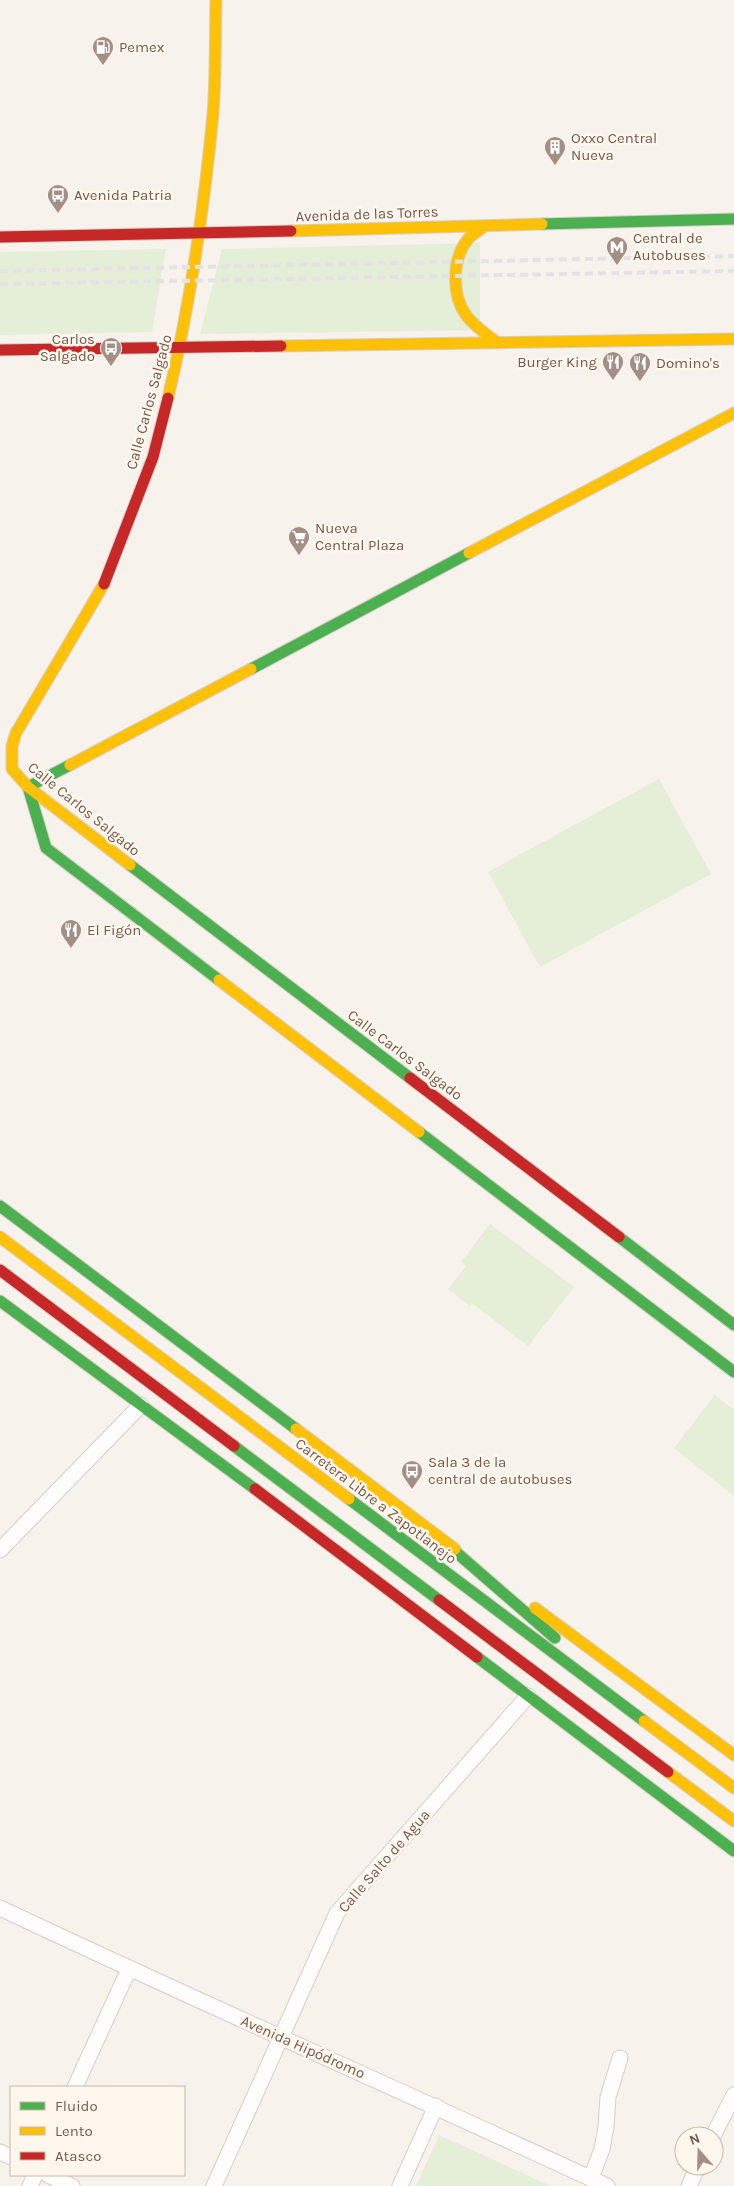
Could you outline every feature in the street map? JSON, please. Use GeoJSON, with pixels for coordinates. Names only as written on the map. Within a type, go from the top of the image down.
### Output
{"type":"FeatureCollection","features":[{"type":"Feature","properties":{"kind":"street","name":"Calle Carlos Salgado"},"geometry":{"type":"LineString","coordinates":[[216,0],[213,112],[199,234],[180,347],[153,457],[104,584],[16,733],[12,746],[12,769],[28,787],[734,1325]]}},
{"type":"Feature","properties":{"kind":"street","name":"Avenida de las Torres"},"geometry":{"type":"LineString","coordinates":[[0,237],[199,234],[734,219]]}},
{"type":"Feature","properties":{"kind":"street"},"geometry":{"type":"LineString","coordinates":[[484,226],[470,237],[460,254],[455,273],[457,294],[464,312],[470,320],[498,342]]}},
{"type":"Feature","properties":{"kind":"street"},"geometry":{"type":"LineString","coordinates":[[0,350],[734,339]]}},
{"type":"Feature","properties":{"kind":"street"},"geometry":{"type":"LineString","coordinates":[[734,413],[28,787],[46,848],[734,1372]]}},
{"type":"Feature","properties":{"kind":"street","name":"Carretera Libre a Zapotlanejo"},"geometry":{"type":"LineString","coordinates":[[0,1206],[442,1540],[734,1756]]}},
{"type":"Feature","properties":{"kind":"street","name":"Carretera Libre a Zapotlanejo"},"geometry":{"type":"LineString","coordinates":[[0,1237],[734,1788]]}},
{"type":"Feature","properties":{"kind":"street"},"geometry":{"type":"LineString","coordinates":[[0,1270],[734,1821]]}},
{"type":"Feature","properties":{"kind":"street"},"geometry":{"type":"LineString","coordinates":[[0,1301],[230,1470],[734,1851]]}},
{"type":"Feature","properties":{"kind":"street"},"geometry":{"type":"LineString","coordinates":[[0,1550],[141,1405]]}},
{"type":"Feature","properties":{"kind":"street"},"geometry":{"type":"LineString","coordinates":[[442,1540],[538,1622],[643,1720]]}},
{"type":"Feature","properties":{"kind":"street","name":"Calle Salto de Agua"},"geometry":{"type":"LineString","coordinates":[[214,2186],[337,1913],[528,1696]]}},
{"type":"Feature","properties":{"kind":"street","name":"Avenida Hipódromo"},"geometry":{"type":"LineString","coordinates":[[0,1908],[128,1969],[436,2106],[607,2186]]}},
{"type":"Feature","properties":{"kind":"street"},"geometry":{"type":"LineString","coordinates":[[75,2086],[128,1969]]}},
{"type":"Feature","properties":{"kind":"street"},"geometry":{"type":"LineString","coordinates":[[591,2178],[603,2142],[608,2097],[620,2058]]}},
{"type":"Feature","properties":{"kind":"street"},"geometry":{"type":"LineString","coordinates":[[719,2126],[734,2095]]}},
{"type":"Feature","properties":{"kind":"street"},"geometry":{"type":"LineString","coordinates":[[400,2186],[436,2106]]}},
{"type":"Feature","properties":{"kind":"street"},"geometry":{"type":"LineString","coordinates":[[50,2176],[72,2186]]}},
{"type":"Feature","properties":{"kind":"green space"},"geometry":{"type":"Polygon","coordinates":[[[480,243],[480,330],[200,334],[222,249],[480,243]]]}},
{"type":"Feature","properties":{"kind":"green space"},"geometry":{"type":"Polygon","coordinates":[[[166,249],[152,332],[0,335],[0,252],[166,249]]]}},
{"type":"Feature","properties":{"kind":"green space"},"geometry":{"type":"Polygon","coordinates":[[[659,779],[711,874],[540,967],[488,872],[659,779]]]}},
{"type":"Feature","properties":{"kind":"green space"},"geometry":{"type":"Polygon","coordinates":[[[490,1224],[574,1287],[528,1346],[472,1303],[470,1306],[448,1289],[466,1266],[461,1262],[490,1224]]]}},
{"type":"Feature","properties":{"kind":"green space"},"geometry":{"type":"Polygon","coordinates":[[[715,1395],[734,1410],[734,1496],[674,1448],[715,1395]]]}},
{"type":"Feature","properties":{"kind":"green space"},"geometry":{"type":"Polygon","coordinates":[[[439,2135],[551,2186],[416,2186],[439,2135]]]}},
{"type":"Feature","properties":{"kind":"railway"},"geometry":{"type":"LineString","coordinates":[[0,271],[734,256]]}},
{"type":"Feature","properties":{"kind":"railway"},"geometry":{"type":"LineString","coordinates":[[0,284],[734,271]]}},
{"type":"Feature","properties":{"kind":"traffic: fast"},"geometry":{"type":"LineString","coordinates":[[542,224],[734,219]]}},
{"type":"Feature","properties":{"kind":"traffic: fast"},"geometry":{"type":"LineString","coordinates":[[251,669],[469,553]]}},
{"type":"Feature","properties":{"kind":"traffic: fast"},"geometry":{"type":"LineString","coordinates":[[70,765],[28,787],[46,848],[219,980]]}},
{"type":"Feature","properties":{"kind":"traffic: fast"},"geometry":{"type":"LineString","coordinates":[[130,865],[410,1078]]}},
{"type":"Feature","properties":{"kind":"traffic: fast"},"geometry":{"type":"LineString","coordinates":[[419,1132],[734,1372]]}},
{"type":"Feature","properties":{"kind":"traffic: fast"},"geometry":{"type":"LineString","coordinates":[[0,1206],[296,1429]]}},
{"type":"Feature","properties":{"kind":"traffic: fast"},"geometry":{"type":"LineString","coordinates":[[619,1237],[734,1325]]}},
{"type":"Feature","properties":{"kind":"traffic: fast"},"geometry":{"type":"LineString","coordinates":[[0,1301],[255,1489]]}},
{"type":"Feature","properties":{"kind":"traffic: fast"},"geometry":{"type":"LineString","coordinates":[[234,1446],[439,1600]]}},
{"type":"Feature","properties":{"kind":"traffic: fast"},"geometry":{"type":"LineString","coordinates":[[349,1499],[644,1721]]}},
{"type":"Feature","properties":{"kind":"traffic: fast"},"geometry":{"type":"LineString","coordinates":[[442,1540],[555,1638]]}},
{"type":"Feature","properties":{"kind":"traffic: fast"},"geometry":{"type":"LineString","coordinates":[[477,1657],[734,1851]]}},
{"type":"Feature","properties":{"kind":"traffic: slow"},"geometry":{"type":"LineString","coordinates":[[168,398],[190,292],[205,185],[214,100],[216,0]]}},
{"type":"Feature","properties":{"kind":"traffic: slow"},"geometry":{"type":"LineString","coordinates":[[291,231],[542,224]]}},
{"type":"Feature","properties":{"kind":"traffic: slow"},"geometry":{"type":"LineString","coordinates":[[485,226],[471,236],[463,246],[457,265],[456,286],[461,306],[466,315],[477,327],[498,343]]}},
{"type":"Feature","properties":{"kind":"traffic: slow"},"geometry":{"type":"LineString","coordinates":[[281,346],[734,339]]}},
{"type":"Feature","properties":{"kind":"traffic: slow"},"geometry":{"type":"LineString","coordinates":[[469,553],[734,413]]}},
{"type":"Feature","properties":{"kind":"traffic: slow"},"geometry":{"type":"LineString","coordinates":[[104,584],[16,733],[12,746],[12,769],[28,787],[130,865]]}},
{"type":"Feature","properties":{"kind":"traffic: slow"},"geometry":{"type":"LineString","coordinates":[[70,765],[251,669]]}},
{"type":"Feature","properties":{"kind":"traffic: slow"},"geometry":{"type":"LineString","coordinates":[[219,980],[419,1132]]}},
{"type":"Feature","properties":{"kind":"traffic: slow"},"geometry":{"type":"LineString","coordinates":[[0,1237],[349,1499]]}},
{"type":"Feature","properties":{"kind":"traffic: slow"},"geometry":{"type":"LineString","coordinates":[[296,1429],[455,1549]]}},
{"type":"Feature","properties":{"kind":"traffic: slow"},"geometry":{"type":"LineString","coordinates":[[535,1608],[734,1755]]}},
{"type":"Feature","properties":{"kind":"traffic: slow"},"geometry":{"type":"LineString","coordinates":[[644,1721],[734,1788]]}},
{"type":"Feature","properties":{"kind":"traffic: slow"},"geometry":{"type":"LineString","coordinates":[[668,1772],[734,1821]]}},
{"type":"Feature","properties":{"kind":"traffic: jam"},"geometry":{"type":"LineString","coordinates":[[0,237],[291,231]]}},
{"type":"Feature","properties":{"kind":"traffic: jam"},"geometry":{"type":"LineString","coordinates":[[0,350],[281,346]]}},
{"type":"Feature","properties":{"kind":"traffic: jam"},"geometry":{"type":"LineString","coordinates":[[104,584],[153,457],[168,398]]}},
{"type":"Feature","properties":{"kind":"traffic: jam"},"geometry":{"type":"LineString","coordinates":[[410,1078],[619,1237]]}},
{"type":"Feature","properties":{"kind":"traffic: jam"},"geometry":{"type":"LineString","coordinates":[[0,1270],[234,1446]]}},
{"type":"Feature","properties":{"kind":"traffic: jam"},"geometry":{"type":"LineString","coordinates":[[255,1489],[477,1657]]}},
{"type":"Feature","properties":{"kind":"traffic: jam"},"geometry":{"type":"LineString","coordinates":[[439,1600],[668,1772]]}},
{"type":"Feature","properties":{"kind":"place","name":"Pemex"},"geometry":{"type":"Point","coordinates":[103,66]}},
{"type":"Feature","properties":{"kind":"place","name":"Oxxo Central Nueva"},"geometry":{"type":"Point","coordinates":[555,166]}},
{"type":"Feature","properties":{"kind":"place","name":"Avenida Patria"},"geometry":{"type":"Point","coordinates":[58,214]}},
{"type":"Feature","properties":{"kind":"place","name":"Central de Autobuses"},"geometry":{"type":"Point","coordinates":[617,266]}},
{"type":"Feature","properties":{"kind":"place","name":"Carlos Salgado"},"geometry":{"type":"Point","coordinates":[111,367]}},
{"type":"Feature","properties":{"kind":"place","name":"Burger King"},"geometry":{"type":"Point","coordinates":[613,381]}},
{"type":"Feature","properties":{"kind":"place","name":"Domino's"},"geometry":{"type":"Point","coordinates":[640,382]}},
{"type":"Feature","properties":{"kind":"place","name":"Nueva Central Plaza"},"geometry":{"type":"Point","coordinates":[299,556]}},
{"type":"Feature","properties":{"kind":"place","name":"El Figón"},"geometry":{"type":"Point","coordinates":[71,949]}},
{"type":"Feature","properties":{"kind":"place","name":"Sala 3 de la central de autobuses"},"geometry":{"type":"Point","coordinates":[412,1490]}}]}
